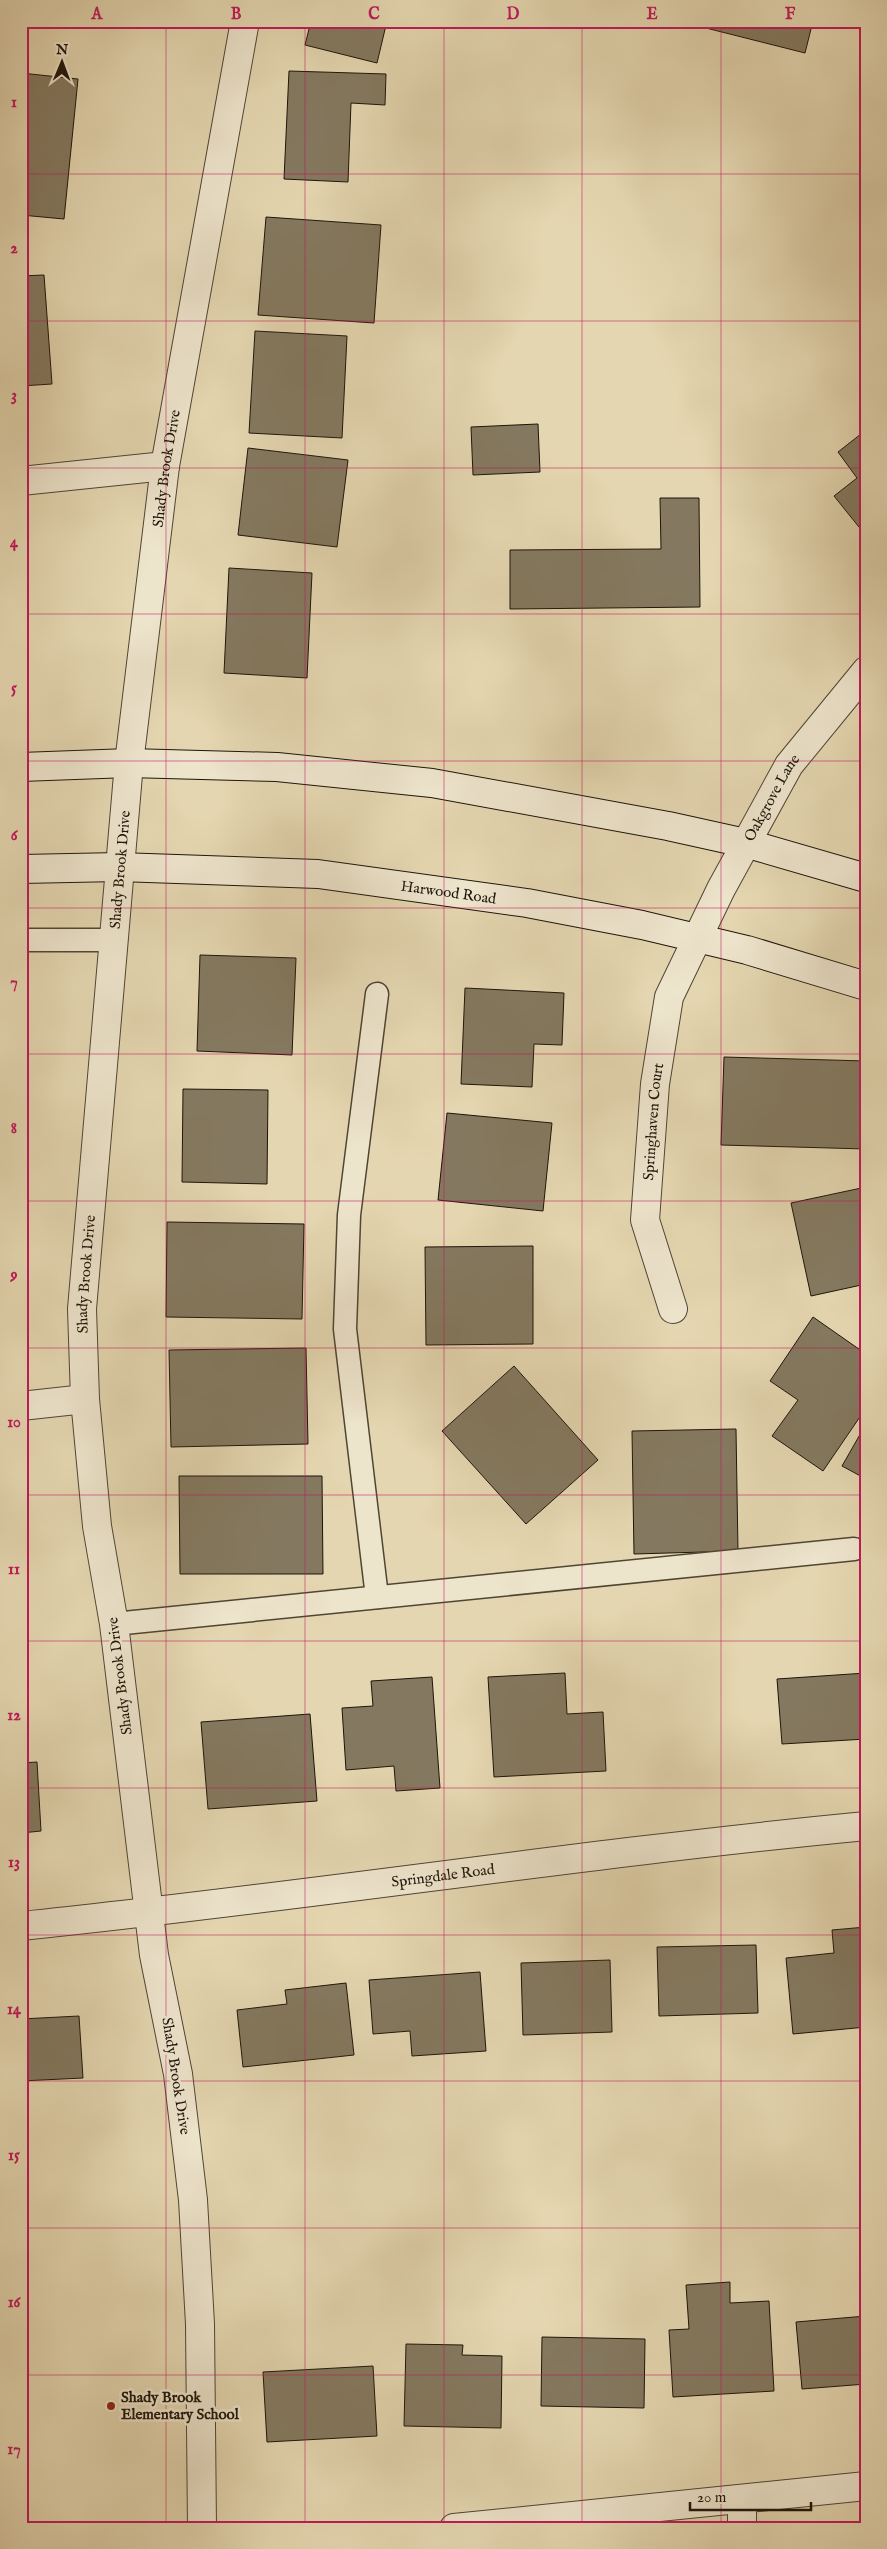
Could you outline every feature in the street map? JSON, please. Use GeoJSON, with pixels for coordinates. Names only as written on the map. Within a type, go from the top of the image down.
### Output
{"type":"FeatureCollection","features":[{"type":"Feature","properties":{"kind":"street","name":"Shady Brook Drive"},"geometry":{"type":"LineString","coordinates":[[202,2528],[200,2324],[194,2200],[178,2074],[148,1913],[114,1624],[97,1526],[85,1400],[82,1309],[129,763],[165,466],[245,21]]}},
{"type":"Feature","properties":{"kind":"street"},"geometry":{"type":"LineString","coordinates":[[21,481],[165,466]]}},
{"type":"Feature","properties":{"kind":"street","name":"Oakgrove Lane"},"geometry":{"type":"LineString","coordinates":[[699,938],[721,888],[789,765],[866,671]]}},
{"type":"Feature","properties":{"kind":"street"},"geometry":{"type":"LineString","coordinates":[[21,767],[129,763],[278,767],[432,783],[668,826],[745,843],[866,878]]}},
{"type":"Feature","properties":{"kind":"street","name":"Harwood Road"},"geometry":{"type":"LineString","coordinates":[[21,869],[119,867],[318,874],[528,903],[699,938],[866,986]]}},
{"type":"Feature","properties":{"kind":"street","name":"Springhaven Court"},"geometry":{"type":"LineString","coordinates":[[673,1309],[645,1220],[655,1084],[669,997],[699,938]]}},
{"type":"Feature","properties":{"kind":"street"},"geometry":{"type":"LineString","coordinates":[[21,1406],[85,1400]]}},
{"type":"Feature","properties":{"kind":"street","name":"Springdale Road"},"geometry":{"type":"LineString","coordinates":[[21,1926],[148,1913],[737,1839],[866,1826]]}},
{"type":"Feature","properties":{"kind":"street"},"geometry":{"type":"LineString","coordinates":[[454,2528],[866,2486]]}},
{"type":"Feature","properties":{"kind":"street"},"geometry":{"type":"LineString","coordinates":[[742,2500],[742,2528]]}},
{"type":"Feature","properties":{"kind":"lane"},"geometry":{"type":"LineString","coordinates":[[21,940],[113,940]]}},
{"type":"Feature","properties":{"kind":"lane"},"geometry":{"type":"LineString","coordinates":[[377,994],[349,1215],[345,1330],[377,1597]]}},
{"type":"Feature","properties":{"kind":"lane"},"geometry":{"type":"LineString","coordinates":[[114,1624],[854,1549]]}},
{"type":"Feature","properties":{"kind":"building"},"geometry":{"type":"Polygon","coordinates":[[[311,21],[387,21],[377,63],[305,45],[311,21]]]}},
{"type":"Feature","properties":{"kind":"building"},"geometry":{"type":"Polygon","coordinates":[[[695,21],[813,21],[805,53],[694,25],[695,21]]]}},
{"type":"Feature","properties":{"kind":"building"},"geometry":{"type":"Polygon","coordinates":[[[289,71],[386,74],[385,105],[351,103],[348,182],[284,179],[289,71]]]}},
{"type":"Feature","properties":{"kind":"building"},"geometry":{"type":"Polygon","coordinates":[[[21,73],[78,79],[64,219],[21,215],[21,73]]]}},
{"type":"Feature","properties":{"kind":"building"},"geometry":{"type":"Polygon","coordinates":[[[266,217],[381,225],[374,323],[258,315],[266,217]]]}},
{"type":"Feature","properties":{"kind":"building"},"geometry":{"type":"Polygon","coordinates":[[[44,275],[52,384],[21,386],[21,276],[44,275]]]}},
{"type":"Feature","properties":{"kind":"building"},"geometry":{"type":"Polygon","coordinates":[[[255,331],[347,336],[342,438],[249,433],[255,331]]]}},
{"type":"Feature","properties":{"kind":"building"},"geometry":{"type":"Polygon","coordinates":[[[538,424],[540,472],[473,475],[471,427],[538,424]]]}},
{"type":"Feature","properties":{"kind":"building"},"geometry":{"type":"Polygon","coordinates":[[[866,430],[866,530],[863,532],[834,496],[857,478],[838,452],[866,430]]]}},
{"type":"Feature","properties":{"kind":"building"},"geometry":{"type":"Polygon","coordinates":[[[248,448],[348,460],[337,547],[238,535],[248,448]]]}},
{"type":"Feature","properties":{"kind":"building"},"geometry":{"type":"Polygon","coordinates":[[[660,498],[699,498],[700,607],[510,609],[510,550],[661,549],[660,498]]]}},
{"type":"Feature","properties":{"kind":"building"},"geometry":{"type":"Polygon","coordinates":[[[229,568],[312,573],[307,678],[224,673],[229,568]]]}},
{"type":"Feature","properties":{"kind":"building"},"geometry":{"type":"Polygon","coordinates":[[[200,955],[296,958],[292,1055],[197,1051],[200,955]]]}},
{"type":"Feature","properties":{"kind":"building"},"geometry":{"type":"Polygon","coordinates":[[[465,988],[564,993],[562,1045],[534,1044],[532,1087],[461,1084],[465,988]]]}},
{"type":"Feature","properties":{"kind":"building"},"geometry":{"type":"Polygon","coordinates":[[[724,1057],[866,1061],[866,1149],[721,1145],[724,1057]]]}},
{"type":"Feature","properties":{"kind":"building"},"geometry":{"type":"Polygon","coordinates":[[[183,1089],[268,1090],[267,1184],[182,1182],[183,1089]]]}},
{"type":"Feature","properties":{"kind":"building"},"geometry":{"type":"Polygon","coordinates":[[[447,1113],[552,1123],[543,1211],[438,1200],[447,1113]]]}},
{"type":"Feature","properties":{"kind":"building"},"geometry":{"type":"Polygon","coordinates":[[[866,1187],[866,1284],[811,1296],[791,1203],[866,1187]]]}},
{"type":"Feature","properties":{"kind":"building"},"geometry":{"type":"Polygon","coordinates":[[[167,1222],[304,1224],[302,1319],[166,1317],[167,1222]]]}},
{"type":"Feature","properties":{"kind":"building"},"geometry":{"type":"Polygon","coordinates":[[[533,1246],[533,1344],[426,1345],[425,1247],[533,1246]]]}},
{"type":"Feature","properties":{"kind":"building"},"geometry":{"type":"Polygon","coordinates":[[[813,1317],[866,1354],[866,1408],[823,1471],[772,1436],[798,1400],[770,1381],[813,1317]]]}},
{"type":"Feature","properties":{"kind":"building"},"geometry":{"type":"Polygon","coordinates":[[[306,1348],[308,1444],[171,1447],[169,1350],[306,1348]]]}},
{"type":"Feature","properties":{"kind":"building"},"geometry":{"type":"Polygon","coordinates":[[[514,1366],[598,1460],[526,1524],[442,1431],[514,1366]]]}},
{"type":"Feature","properties":{"kind":"building"},"geometry":{"type":"Polygon","coordinates":[[[866,1424],[866,1479],[842,1466],[866,1424]]]}},
{"type":"Feature","properties":{"kind":"building"},"geometry":{"type":"Polygon","coordinates":[[[736,1429],[738,1551],[634,1554],[632,1431],[736,1429]]]}},
{"type":"Feature","properties":{"kind":"building"},"geometry":{"type":"Polygon","coordinates":[[[179,1476],[322,1476],[323,1574],[180,1574],[179,1476]]]}},
{"type":"Feature","properties":{"kind":"building"},"geometry":{"type":"Polygon","coordinates":[[[565,1673],[567,1714],[603,1712],[606,1771],[494,1777],[488,1677],[565,1673]]]}},
{"type":"Feature","properties":{"kind":"building"},"geometry":{"type":"Polygon","coordinates":[[[866,1673],[866,1739],[782,1744],[777,1679],[866,1673]]]}},
{"type":"Feature","properties":{"kind":"building"},"geometry":{"type":"Polygon","coordinates":[[[432,1677],[440,1788],[396,1791],[394,1766],[346,1770],[342,1708],[373,1706],[371,1681],[432,1677]]]}},
{"type":"Feature","properties":{"kind":"building"},"geometry":{"type":"Polygon","coordinates":[[[310,1714],[317,1801],[208,1809],[201,1722],[310,1714]]]}},
{"type":"Feature","properties":{"kind":"building"},"geometry":{"type":"Polygon","coordinates":[[[37,1762],[41,1831],[21,1833],[21,1763],[37,1762]]]}},
{"type":"Feature","properties":{"kind":"building"},"geometry":{"type":"Polygon","coordinates":[[[866,1927],[866,2027],[793,2034],[786,1958],[834,1953],[832,1930],[866,1927]]]}},
{"type":"Feature","properties":{"kind":"building"},"geometry":{"type":"Polygon","coordinates":[[[756,1945],[758,2013],[659,2016],[657,1947],[756,1945]]]}},
{"type":"Feature","properties":{"kind":"building"},"geometry":{"type":"Polygon","coordinates":[[[610,1960],[612,2032],[523,2035],[521,1963],[610,1960]]]}},
{"type":"Feature","properties":{"kind":"building"},"geometry":{"type":"Polygon","coordinates":[[[480,1972],[486,2051],[412,2056],[410,2031],[373,2034],[369,1980],[480,1972]]]}},
{"type":"Feature","properties":{"kind":"building"},"geometry":{"type":"Polygon","coordinates":[[[346,1983],[354,2055],[243,2067],[237,2010],[287,2004],[285,1990],[346,1983]]]}},
{"type":"Feature","properties":{"kind":"building"},"geometry":{"type":"Polygon","coordinates":[[[79,2016],[83,2078],[21,2081],[21,2019],[79,2016]]]}},
{"type":"Feature","properties":{"kind":"building"},"geometry":{"type":"Polygon","coordinates":[[[730,2282],[730,2303],[769,2301],[774,2391],[673,2397],[669,2330],[689,2329],[686,2285],[730,2282]]]}},
{"type":"Feature","properties":{"kind":"building"},"geometry":{"type":"Polygon","coordinates":[[[866,2316],[866,2384],[802,2389],[796,2322],[866,2316]]]}},
{"type":"Feature","properties":{"kind":"building"},"geometry":{"type":"Polygon","coordinates":[[[542,2337],[645,2339],[644,2408],[541,2406],[542,2337]]]}},
{"type":"Feature","properties":{"kind":"building"},"geometry":{"type":"Polygon","coordinates":[[[406,2344],[463,2345],[462,2355],[502,2356],[501,2428],[404,2426],[406,2344]]]}},
{"type":"Feature","properties":{"kind":"building"},"geometry":{"type":"Polygon","coordinates":[[[373,2366],[377,2436],[267,2442],[263,2372],[373,2366]]]}},
{"type":"Feature","properties":{"kind":"place","name":"Shady Brook Elementary School"},"geometry":{"type":"Point","coordinates":[111,2406]}}]}
